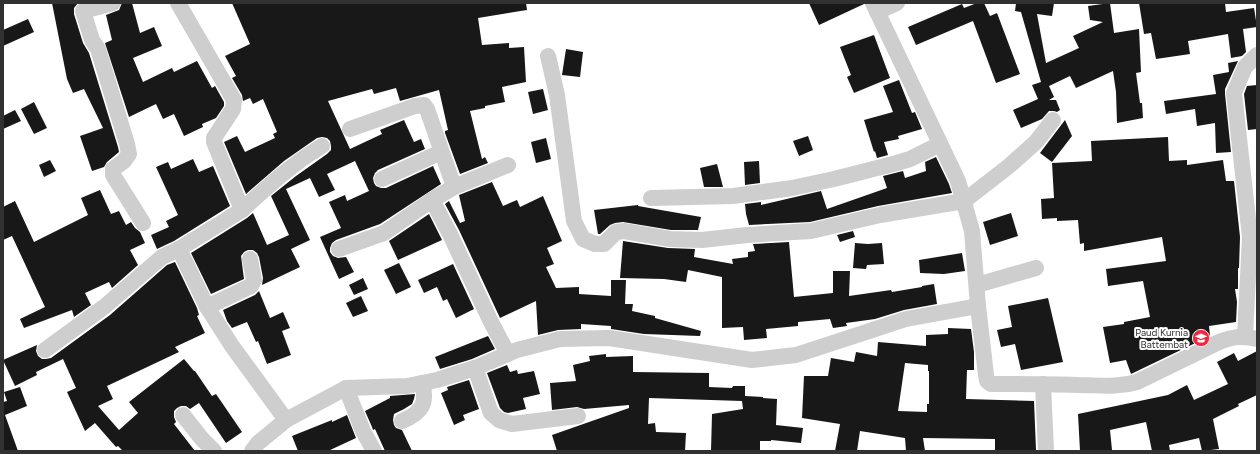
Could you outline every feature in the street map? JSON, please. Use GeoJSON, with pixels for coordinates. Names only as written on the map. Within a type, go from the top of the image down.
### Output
{"type":"FeatureCollection","features":[{"type":"Feature","properties":{"kind":"street"},"geometry":{"type":"LineString","coordinates":[[113,3],[83,11],[92,40],[98,49],[129,154],[124,161],[113,168],[113,175],[142,223]]}},
{"type":"Feature","properties":{"kind":"street"},"geometry":{"type":"LineString","coordinates":[[178,3],[234,100],[233,109],[214,138],[214,142],[242,210]]}},
{"type":"Feature","properties":{"kind":"street"},"geometry":{"type":"LineString","coordinates":[[897,3],[875,8],[958,181],[964,200],[972,231],[978,306],[987,381],[991,384],[1126,385],[1136,382],[1218,342],[1232,337],[1251,338],[1250,237],[1234,93],[1245,67],[1257,55]]}},
{"type":"Feature","properties":{"kind":"street"},"geometry":{"type":"LineString","coordinates":[[548,56],[557,95],[574,221],[583,239],[595,244],[604,244],[616,232],[624,231],[670,238],[702,240],[747,235],[811,231],[880,215],[964,200],[1009,166],[1036,142],[1053,120]]}},
{"type":"Feature","properties":{"kind":"street"},"geometry":{"type":"LineString","coordinates":[[350,129],[415,106],[424,105],[427,109],[454,188]]}},
{"type":"Feature","properties":{"kind":"street"},"geometry":{"type":"LineString","coordinates":[[651,198],[733,196],[792,188],[891,165],[910,159],[940,144]]}},
{"type":"Feature","properties":{"kind":"street"},"geometry":{"type":"LineString","coordinates":[[45,350],[104,307],[162,258],[242,210],[302,158],[322,146]]}},
{"type":"Feature","properties":{"kind":"street"},"geometry":{"type":"LineString","coordinates":[[382,179],[441,152]]}},
{"type":"Feature","properties":{"kind":"street"},"geometry":{"type":"LineString","coordinates":[[339,249],[384,233],[432,200],[454,188],[508,165]]}},
{"type":"Feature","properties":{"kind":"street"},"geometry":{"type":"LineString","coordinates":[[432,200],[508,354]]}},
{"type":"Feature","properties":{"kind":"street"},"geometry":{"type":"LineString","coordinates":[[179,249],[207,307],[232,346],[286,420]]}},
{"type":"Feature","properties":{"kind":"street"},"geometry":{"type":"LineString","coordinates":[[207,307],[252,286],[254,280],[250,259]]}},
{"type":"Feature","properties":{"kind":"street"},"geometry":{"type":"LineString","coordinates":[[977,285],[1036,268]]}},
{"type":"Feature","properties":{"kind":"street"},"geometry":{"type":"LineString","coordinates":[[252,451],[258,443],[286,420],[346,388],[407,386],[437,380],[474,368],[516,350],[560,339],[609,338],[752,360],[796,355],[906,319],[978,306]]}},
{"type":"Feature","properties":{"kind":"street"},"geometry":{"type":"LineString","coordinates":[[474,368],[491,413],[499,420],[512,424],[578,416]]}},
{"type":"Feature","properties":{"kind":"street"},"geometry":{"type":"LineString","coordinates":[[402,421],[413,416],[419,411],[425,401],[425,392],[422,383]]}},
{"type":"Feature","properties":{"kind":"street"},"geometry":{"type":"LineString","coordinates":[[1043,384],[1046,451]]}},
{"type":"Feature","properties":{"kind":"street"},"geometry":{"type":"LineString","coordinates":[[346,388],[363,431],[374,451]]}},
{"type":"Feature","properties":{"kind":"street"},"geometry":{"type":"LineString","coordinates":[[183,416],[213,450]]}},
{"type":"Feature","properties":{"kind":"building"},"geometry":{"type":"Polygon","coordinates":[[[52,3],[78,3],[74,8],[74,14],[83,43],[89,53],[118,147],[119,152],[107,162],[104,167],[92,171],[80,136],[103,128],[84,89],[73,93],[67,79],[52,3]]]}},
{"type":"Feature","properties":{"kind":"building"},"geometry":{"type":"Polygon","coordinates":[[[122,3],[132,3],[140,33],[154,27],[162,46],[133,58],[143,82],[172,68],[174,72],[197,61],[212,88],[215,86],[224,102],[224,106],[216,118],[202,124],[203,127],[184,136],[174,114],[163,119],[156,104],[129,117],[105,43],[112,40],[106,15],[119,10],[122,3]]]}},
{"type":"Feature","properties":{"kind":"building"},"geometry":{"type":"Polygon","coordinates":[[[232,3],[526,3],[527,10],[478,18],[482,45],[509,43],[509,48],[524,47],[526,82],[502,87],[505,102],[470,111],[482,159],[485,157],[488,163],[460,174],[445,133],[445,131],[448,130],[439,90],[400,101],[396,88],[374,94],[372,89],[328,101],[350,149],[382,134],[380,130],[404,120],[414,142],[421,139],[425,149],[378,170],[373,178],[376,186],[386,188],[433,166],[441,184],[380,224],[336,240],[332,243],[330,252],[333,256],[338,258],[346,257],[354,272],[339,279],[320,237],[341,228],[329,202],[345,195],[347,201],[369,191],[355,161],[327,174],[335,190],[319,197],[310,178],[286,189],[310,240],[291,249],[300,267],[262,285],[263,278],[259,257],[253,250],[248,250],[241,256],[244,279],[211,294],[191,253],[253,213],[267,245],[289,235],[271,196],[331,150],[330,141],[327,138],[317,138],[284,161],[246,194],[224,142],[237,136],[245,152],[275,138],[273,134],[277,132],[263,99],[253,104],[250,98],[243,101],[242,95],[232,78],[236,76],[225,56],[250,44],[232,3]]]}},
{"type":"Feature","properties":{"kind":"building"},"geometry":{"type":"Polygon","coordinates":[[[809,3],[864,3],[864,4],[819,25],[809,3]]]}},
{"type":"Feature","properties":{"kind":"building"},"geometry":{"type":"Polygon","coordinates":[[[977,3],[984,3],[990,16],[997,13],[1020,74],[996,83],[973,21],[916,45],[908,27],[962,4],[964,8],[977,3]]]}},
{"type":"Feature","properties":{"kind":"building"},"geometry":{"type":"Polygon","coordinates":[[[1016,3],[1054,3],[1052,16],[1037,14],[1046,63],[1079,48],[1073,36],[1103,22],[1090,20],[1088,6],[1110,3],[1114,33],[1139,29],[1141,72],[1136,73],[1140,103],[1142,103],[1143,118],[1117,123],[1116,92],[1113,71],[1076,88],[1070,76],[1049,86],[1054,97],[1049,100],[1056,100],[1060,110],[1057,112],[1049,111],[1042,119],[1021,128],[1013,110],[1038,99],[1032,85],[1041,82],[1021,12],[1015,11],[1016,3]]]}},
{"type":"Feature","properties":{"kind":"building"},"geometry":{"type":"Polygon","coordinates":[[[1139,3],[1225,3],[1226,12],[1254,8],[1257,27],[1243,29],[1246,52],[1242,56],[1231,58],[1228,34],[1188,41],[1190,54],[1156,59],[1151,33],[1144,34],[1139,3]]]}},
{"type":"Feature","properties":{"kind":"building"},"geometry":{"type":"Polygon","coordinates":[[[28,19],[34,32],[3,46],[3,30],[28,19]]]}},
{"type":"Feature","properties":{"kind":"building"},"geometry":{"type":"Polygon","coordinates":[[[874,35],[890,78],[854,93],[847,77],[851,75],[840,47],[874,35]]]}},
{"type":"Feature","properties":{"kind":"building"},"geometry":{"type":"Polygon","coordinates":[[[566,49],[583,52],[580,77],[562,75],[566,49]]]}},
{"type":"Feature","properties":{"kind":"building"},"geometry":{"type":"Polygon","coordinates":[[[1238,61],[1225,89],[1231,152],[1216,153],[1215,123],[1197,126],[1195,109],[1166,114],[1164,101],[1216,94],[1213,75],[1229,72],[1228,63],[1238,61]]]}},
{"type":"Feature","properties":{"kind":"building"},"geometry":{"type":"Polygon","coordinates":[[[899,80],[912,113],[915,112],[922,129],[898,136],[899,139],[884,142],[888,155],[877,158],[864,120],[893,112],[883,86],[899,80]]]}},
{"type":"Feature","properties":{"kind":"building"},"geometry":{"type":"Polygon","coordinates":[[[1257,85],[1257,129],[1248,130],[1244,94],[1247,86],[1257,85]]]}},
{"type":"Feature","properties":{"kind":"building"},"geometry":{"type":"Polygon","coordinates":[[[543,89],[548,110],[533,114],[528,92],[543,89]]]}},
{"type":"Feature","properties":{"kind":"building"},"geometry":{"type":"Polygon","coordinates":[[[34,102],[47,128],[34,134],[21,109],[34,102]]]}},
{"type":"Feature","properties":{"kind":"building"},"geometry":{"type":"Polygon","coordinates":[[[15,110],[21,121],[3,129],[3,116],[15,110]]]}},
{"type":"Feature","properties":{"kind":"building"},"geometry":{"type":"Polygon","coordinates":[[[1065,120],[1072,136],[1052,162],[1040,153],[1065,120]]]}},
{"type":"Feature","properties":{"kind":"building"},"geometry":{"type":"Polygon","coordinates":[[[808,136],[813,150],[799,156],[793,141],[808,136]]]}},
{"type":"Feature","properties":{"kind":"building"},"geometry":{"type":"Polygon","coordinates":[[[1168,137],[1169,161],[1187,160],[1187,165],[1223,160],[1226,181],[1234,181],[1240,237],[1238,289],[1235,289],[1237,302],[1236,322],[1209,326],[1210,336],[1131,374],[1126,360],[1110,363],[1103,327],[1124,324],[1124,322],[1150,317],[1143,281],[1108,286],[1106,269],[1166,261],[1162,237],[1084,251],[1084,243],[1080,244],[1078,220],[1057,221],[1057,218],[1042,219],[1041,199],[1054,198],[1052,163],[1092,161],[1091,141],[1168,137]]]}},
{"type":"Feature","properties":{"kind":"building"},"geometry":{"type":"Polygon","coordinates":[[[546,138],[551,159],[536,163],[531,142],[546,138]]]}},
{"type":"Feature","properties":{"kind":"building"},"geometry":{"type":"Polygon","coordinates":[[[936,157],[952,193],[878,206],[810,222],[749,225],[745,204],[761,202],[761,205],[821,191],[827,209],[887,188],[883,176],[903,171],[905,178],[926,171],[925,162],[936,157]]]}},
{"type":"Feature","properties":{"kind":"building"},"geometry":{"type":"Polygon","coordinates":[[[193,159],[199,172],[213,166],[230,206],[174,241],[157,249],[151,235],[169,227],[166,221],[178,215],[156,167],[168,162],[171,169],[193,159]]]}},
{"type":"Feature","properties":{"kind":"building"},"geometry":{"type":"Polygon","coordinates":[[[50,160],[56,171],[44,177],[39,165],[50,160]]]}},
{"type":"Feature","properties":{"kind":"building"},"geometry":{"type":"Polygon","coordinates":[[[759,161],[760,183],[745,185],[744,162],[759,161]]]}},
{"type":"Feature","properties":{"kind":"building"},"geometry":{"type":"Polygon","coordinates":[[[717,164],[723,187],[704,187],[700,168],[717,164]]]}},
{"type":"Feature","properties":{"kind":"building"},"geometry":{"type":"Polygon","coordinates":[[[492,182],[503,206],[517,200],[520,207],[543,196],[562,241],[547,248],[554,264],[546,267],[556,288],[579,287],[579,294],[611,296],[611,280],[626,280],[625,304],[633,304],[632,311],[655,316],[655,318],[701,331],[700,336],[644,334],[611,329],[611,326],[581,324],[581,329],[558,330],[538,335],[536,301],[500,318],[459,230],[445,204],[449,201],[460,223],[465,221],[459,195],[492,182]]]}},
{"type":"Feature","properties":{"kind":"building"},"geometry":{"type":"Polygon","coordinates":[[[100,190],[111,214],[119,211],[126,225],[131,222],[140,232],[145,243],[130,250],[138,265],[112,288],[109,282],[85,293],[91,305],[74,317],[72,310],[24,328],[20,319],[45,307],[12,236],[3,240],[3,207],[15,201],[34,242],[88,215],[81,198],[100,190]]]}},
{"type":"Feature","properties":{"kind":"building"},"geometry":{"type":"Polygon","coordinates":[[[638,205],[701,217],[698,230],[671,230],[623,222],[610,225],[598,234],[594,210],[638,205]]]}},
{"type":"Feature","properties":{"kind":"building"},"geometry":{"type":"Polygon","coordinates":[[[1011,213],[1018,236],[990,245],[983,222],[1011,213]]]}},
{"type":"Feature","properties":{"kind":"building"},"geometry":{"type":"Polygon","coordinates":[[[429,214],[442,240],[398,260],[389,241],[429,214]]]}},
{"type":"Feature","properties":{"kind":"building"},"geometry":{"type":"Polygon","coordinates":[[[853,231],[855,237],[840,242],[837,235],[853,231]]]}},
{"type":"Feature","properties":{"kind":"building"},"geometry":{"type":"Polygon","coordinates":[[[623,241],[668,248],[695,249],[694,257],[733,264],[732,259],[748,257],[748,252],[755,251],[753,244],[789,242],[794,297],[833,293],[833,271],[850,271],[849,296],[891,290],[892,292],[934,284],[937,304],[904,310],[875,319],[846,323],[847,326],[833,328],[830,319],[798,322],[798,326],[766,329],[767,338],[744,340],[743,327],[722,328],[722,277],[688,270],[686,282],[664,279],[620,278],[623,241]]]}},
{"type":"Feature","properties":{"kind":"building"},"geometry":{"type":"Polygon","coordinates":[[[855,243],[882,243],[884,264],[867,265],[866,269],[853,268],[855,243]]]}},
{"type":"Feature","properties":{"kind":"building"},"geometry":{"type":"Polygon","coordinates":[[[962,253],[965,271],[944,274],[920,273],[919,260],[962,253]]]}},
{"type":"Feature","properties":{"kind":"building"},"geometry":{"type":"Polygon","coordinates":[[[175,262],[197,308],[199,315],[197,316],[205,333],[175,347],[179,352],[107,386],[113,399],[98,406],[119,430],[138,413],[129,402],[184,359],[195,371],[212,396],[216,394],[242,432],[226,443],[199,403],[190,409],[186,406],[181,406],[174,411],[176,422],[174,424],[195,451],[123,451],[118,446],[116,447],[95,423],[85,431],[67,392],[76,388],[63,359],[36,372],[37,375],[15,386],[3,360],[37,345],[36,351],[38,356],[42,359],[51,358],[110,315],[167,265],[175,262]]]}},
{"type":"Feature","properties":{"kind":"building"},"geometry":{"type":"Polygon","coordinates":[[[399,263],[411,287],[396,294],[384,270],[399,263]]]}},
{"type":"Feature","properties":{"kind":"building"},"geometry":{"type":"Polygon","coordinates":[[[453,264],[474,309],[456,318],[447,299],[443,301],[437,287],[424,293],[418,280],[453,264]]]}},
{"type":"Feature","properties":{"kind":"building"},"geometry":{"type":"Polygon","coordinates":[[[363,278],[368,289],[354,295],[349,285],[363,278]]]}},
{"type":"Feature","properties":{"kind":"building"},"geometry":{"type":"Polygon","coordinates":[[[259,291],[270,318],[283,312],[290,328],[282,331],[291,355],[267,364],[258,341],[256,342],[247,322],[232,328],[227,321],[223,310],[255,295],[259,291]]]}},
{"type":"Feature","properties":{"kind":"building"},"geometry":{"type":"Polygon","coordinates":[[[361,296],[368,311],[353,317],[346,303],[361,296]]]}},
{"type":"Feature","properties":{"kind":"building"},"geometry":{"type":"Polygon","coordinates":[[[1048,298],[1063,362],[1021,370],[1015,344],[1001,347],[997,330],[1012,327],[1008,306],[1048,298]]]}},
{"type":"Feature","properties":{"kind":"building"},"geometry":{"type":"Polygon","coordinates":[[[948,328],[971,329],[974,352],[974,370],[967,370],[966,399],[1034,401],[1036,450],[995,450],[995,439],[923,438],[925,451],[906,451],[905,438],[860,431],[857,451],[835,451],[840,424],[802,418],[804,376],[828,376],[831,358],[854,362],[856,352],[877,356],[878,342],[926,346],[926,335],[948,334],[948,328]],[[905,363],[898,411],[927,412],[927,404],[929,404],[928,365],[905,363]]]}},
{"type":"Feature","properties":{"kind":"building"},"geometry":{"type":"Polygon","coordinates":[[[488,336],[495,349],[472,359],[440,369],[435,357],[488,336]]]}},
{"type":"Feature","properties":{"kind":"building"},"geometry":{"type":"Polygon","coordinates":[[[1257,351],[1257,395],[1213,419],[1219,449],[1202,451],[1199,438],[1169,445],[1170,451],[1152,451],[1146,422],[1110,430],[1112,450],[1080,451],[1078,414],[1168,395],[1187,385],[1194,400],[1228,384],[1217,362],[1234,353],[1238,361],[1257,351]]]}},
{"type":"Feature","properties":{"kind":"building"},"geometry":{"type":"Polygon","coordinates":[[[606,354],[606,357],[633,356],[633,372],[709,373],[709,387],[732,388],[733,386],[745,386],[745,396],[777,399],[776,425],[803,428],[801,443],[771,440],[760,441],[760,451],[711,451],[712,414],[743,409],[742,401],[649,398],[648,424],[655,423],[656,432],[686,433],[685,451],[557,451],[552,435],[629,408],[629,405],[584,409],[577,407],[552,410],[550,383],[576,381],[573,365],[590,361],[589,356],[606,354]]]}},
{"type":"Feature","properties":{"kind":"building"},"geometry":{"type":"Polygon","coordinates":[[[507,365],[510,372],[517,370],[518,374],[534,371],[540,394],[523,398],[526,409],[508,413],[504,412],[500,408],[487,373],[507,365]]]}},
{"type":"Feature","properties":{"kind":"building"},"geometry":{"type":"Polygon","coordinates":[[[469,380],[479,409],[463,415],[465,420],[454,425],[441,393],[448,390],[447,387],[469,380]]]}},
{"type":"Feature","properties":{"kind":"building"},"geometry":{"type":"Polygon","coordinates":[[[20,387],[27,406],[5,415],[18,451],[3,451],[3,402],[7,401],[4,392],[20,387]]]}},
{"type":"Feature","properties":{"kind":"building"},"geometry":{"type":"Polygon","coordinates":[[[415,394],[412,404],[394,414],[393,420],[396,428],[402,430],[412,451],[385,451],[375,429],[373,430],[365,411],[390,398],[390,396],[415,394]]]}},
{"type":"Feature","properties":{"kind":"building"},"geometry":{"type":"Polygon","coordinates":[[[347,415],[356,438],[328,451],[298,451],[292,436],[347,415]]]}},
{"type":"Feature","properties":{"kind":"place","name":"Paud Kurnia Battembat"},"geometry":{"type":"Point","coordinates":[1201,338]}}]}
